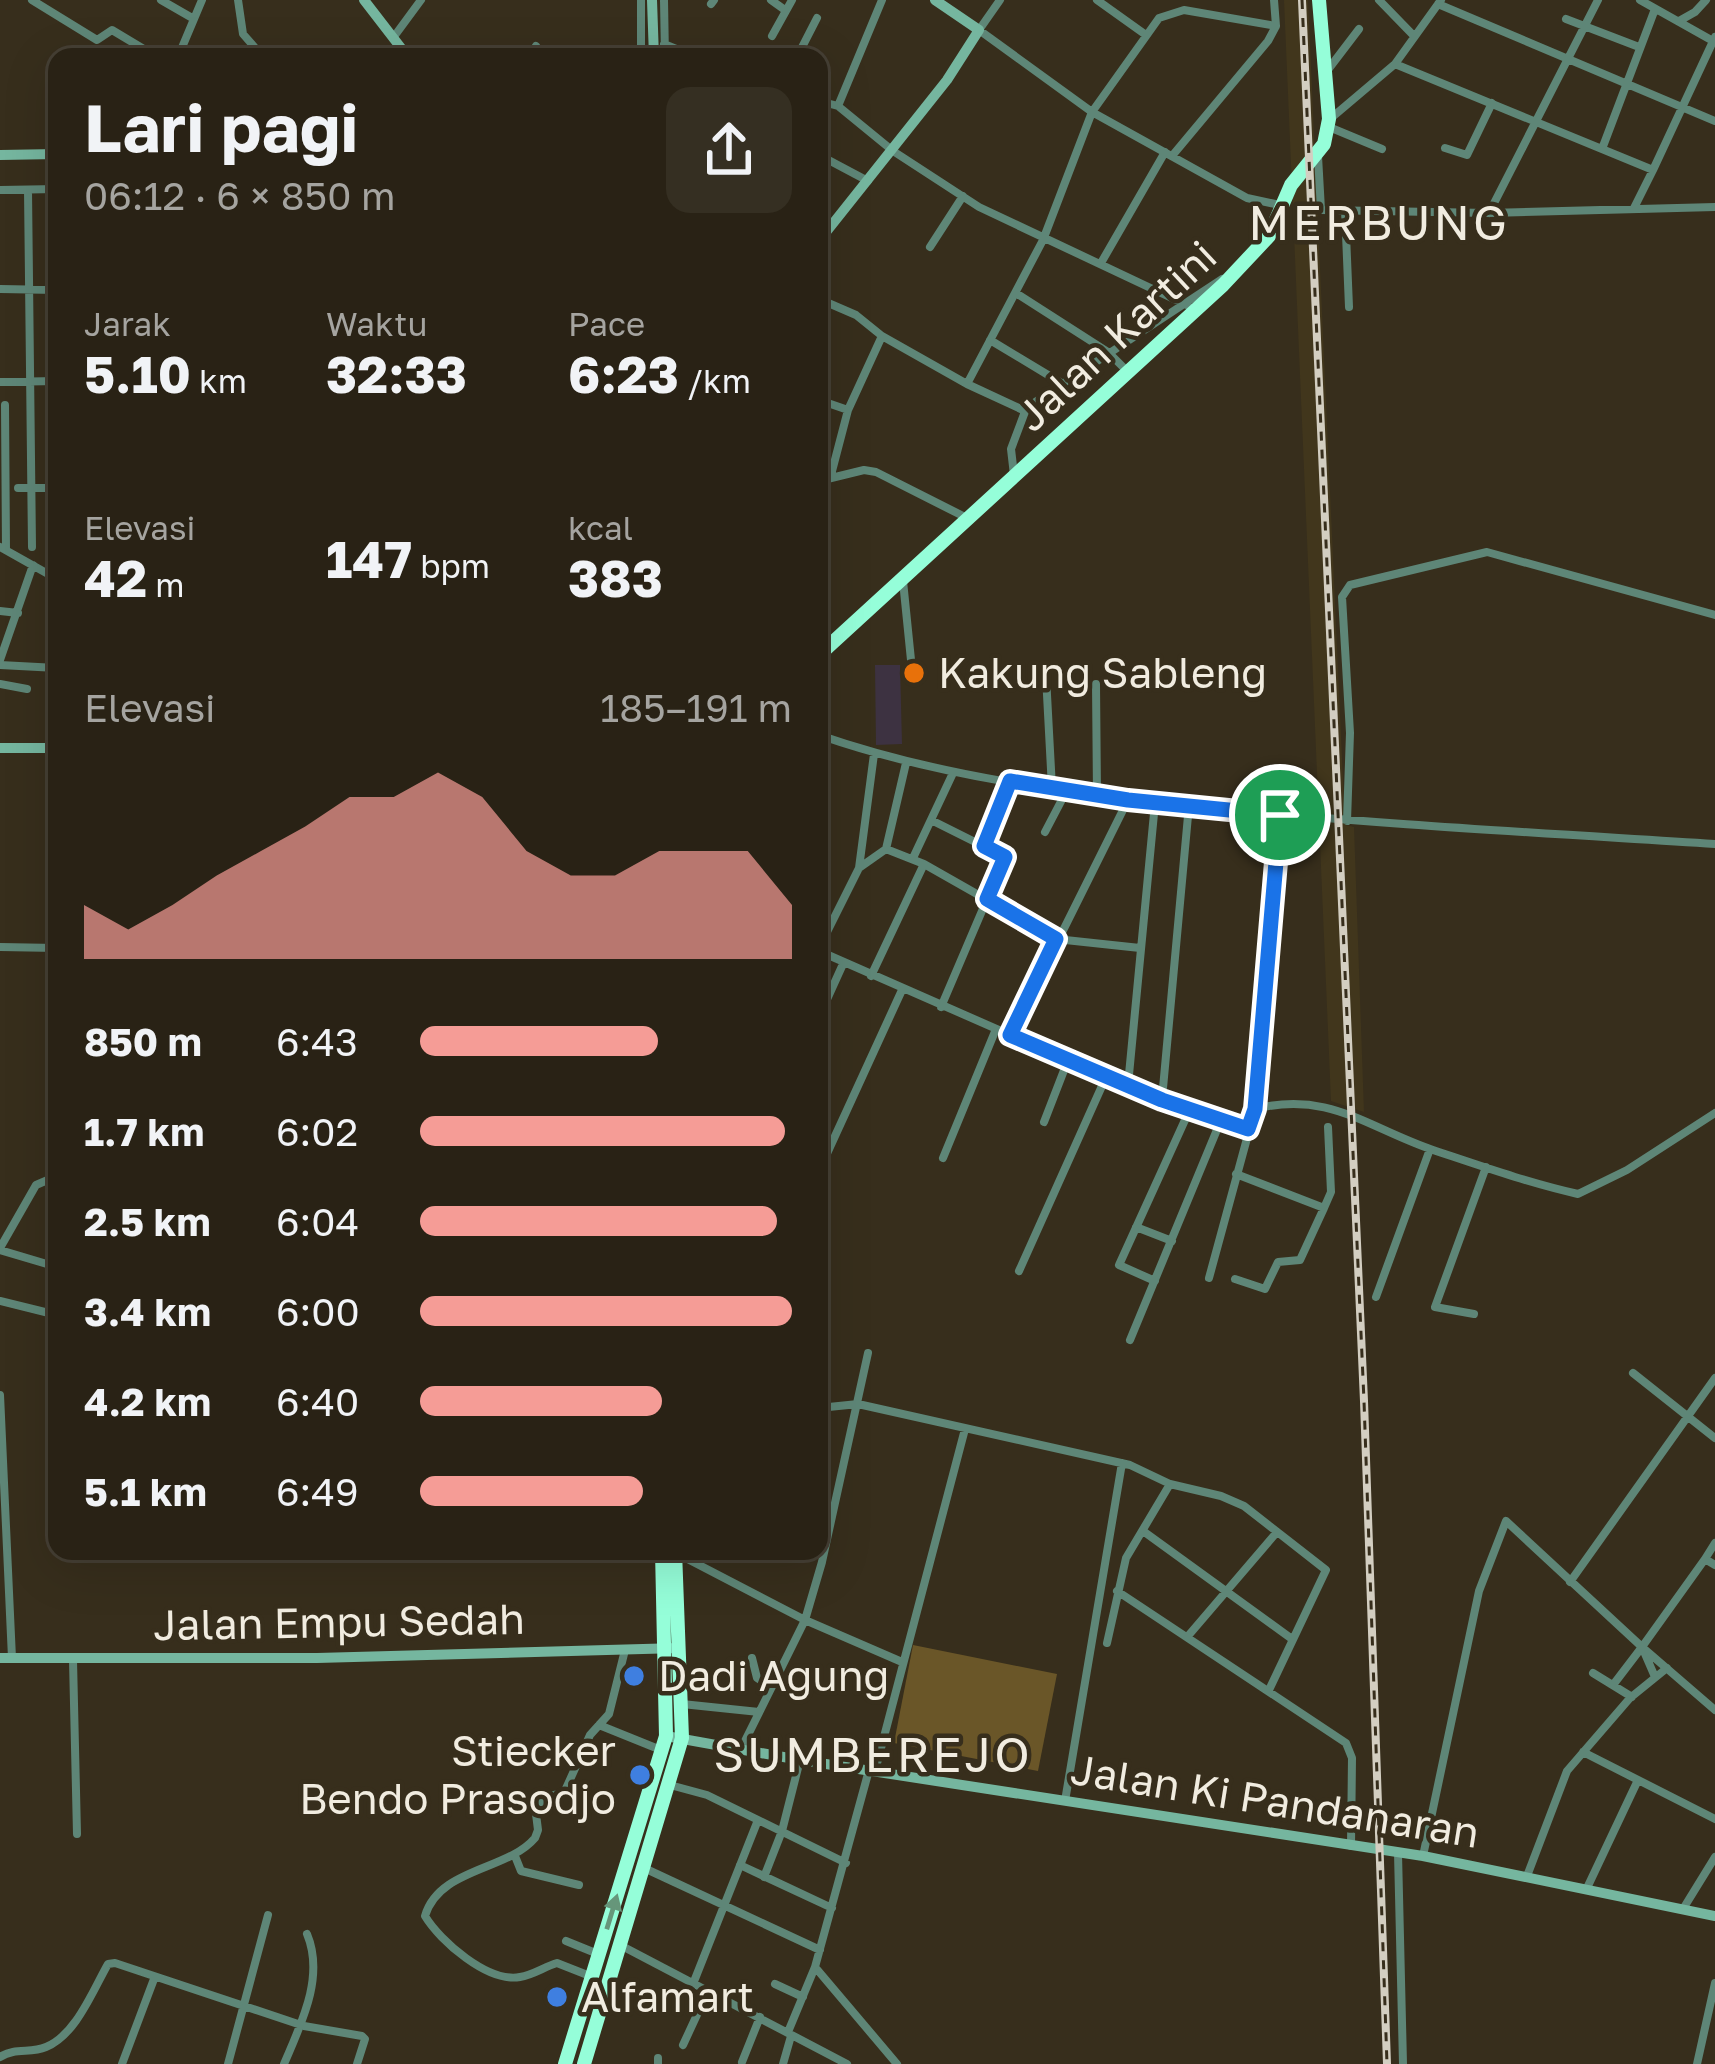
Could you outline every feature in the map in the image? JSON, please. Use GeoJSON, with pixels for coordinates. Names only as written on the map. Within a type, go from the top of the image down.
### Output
{"type":"FeatureCollection","features":[{"type":"Feature","properties":{"kind":"highway"},"geometry":{"type":"LineString","coordinates":[[1319,0],[1329,123]]}},
{"type":"Feature","properties":{"kind":"highway","name":"Jalan Kartini"},"geometry":{"type":"LineString","coordinates":[[828,647],[1128,372],[1189,306],[1239,268],[1269,236],[1298,173],[1317,154],[1329,123]]}},
{"type":"Feature","properties":{"kind":"highway"},"geometry":{"type":"LineString","coordinates":[[565,2064],[681,1704],[663,1560]]}},
{"type":"Feature","properties":{"kind":"highway"},"geometry":{"type":"LineString","coordinates":[[584,2064],[670,1785],[675,1560]]}},
{"type":"Feature","properties":{"kind":"main road"},"geometry":{"type":"LineString","coordinates":[[364,0],[400,48]]}},
{"type":"Feature","properties":{"kind":"main road"},"geometry":{"type":"LineString","coordinates":[[652,0],[657,48]]}},
{"type":"Feature","properties":{"kind":"main road"},"geometry":{"type":"LineString","coordinates":[[828,230],[893,151],[979,29],[935,0]]}},
{"type":"Feature","properties":{"kind":"main road"},"geometry":{"type":"LineString","coordinates":[[0,155],[48,154]]}},
{"type":"Feature","properties":{"kind":"main road"},"geometry":{"type":"LineString","coordinates":[[0,748],[48,748]]}},
{"type":"Feature","properties":{"kind":"main road","name":"Jalan Empu Sedah"},"geometry":{"type":"LineString","coordinates":[[6,1658],[672,1649]]}},
{"type":"Feature","properties":{"kind":"main road","name":"Jalan Ki Pandanaran"},"geometry":{"type":"LineString","coordinates":[[670,1741],[1423,1856],[1715,1916]]}},
{"type":"Feature","properties":{"kind":"street"},"geometry":{"type":"LineString","coordinates":[[32,0],[97,40],[112,30],[142,48]]}},
{"type":"Feature","properties":{"kind":"street"},"geometry":{"type":"LineString","coordinates":[[161,0],[194,19]]}},
{"type":"Feature","properties":{"kind":"street"},"geometry":{"type":"LineString","coordinates":[[182,48],[202,0]]}},
{"type":"Feature","properties":{"kind":"street"},"geometry":{"type":"LineString","coordinates":[[238,0],[243,34],[255,48]]}},
{"type":"Feature","properties":{"kind":"street"},"geometry":{"type":"LineString","coordinates":[[392,40],[421,0]]}},
{"type":"Feature","properties":{"kind":"street"},"geometry":{"type":"LineString","coordinates":[[641,0],[641,48]]}},
{"type":"Feature","properties":{"kind":"street"},"geometry":{"type":"LineString","coordinates":[[661,48],[664,0]]}},
{"type":"Feature","properties":{"kind":"street"},"geometry":{"type":"LineString","coordinates":[[771,0],[785,10]]}},
{"type":"Feature","properties":{"kind":"street"},"geometry":{"type":"LineString","coordinates":[[772,36],[792,0]]}},
{"type":"Feature","properties":{"kind":"street"},"geometry":{"type":"LineString","coordinates":[[838,106],[883,0]]}},
{"type":"Feature","properties":{"kind":"street"},"geometry":{"type":"LineString","coordinates":[[1000,0],[979,29],[1092,112],[1247,198],[1282,205]]}},
{"type":"Feature","properties":{"kind":"street"},"geometry":{"type":"LineString","coordinates":[[1097,0],[1146,35]]}},
{"type":"Feature","properties":{"kind":"street"},"geometry":{"type":"LineString","coordinates":[[1114,12],[1123,0]]}},
{"type":"Feature","properties":{"kind":"street"},"geometry":{"type":"LineString","coordinates":[[1101,263],[1168,154],[1268,41],[1276,26],[1274,0]]}},
{"type":"Feature","properties":{"kind":"street"},"geometry":{"type":"LineString","coordinates":[[1379,0],[1414,36]]}},
{"type":"Feature","properties":{"kind":"street"},"geometry":{"type":"LineString","coordinates":[[1489,213],[1598,0]]}},
{"type":"Feature","properties":{"kind":"street"},"geometry":{"type":"LineString","coordinates":[[1634,208],[1714,39],[1640,0]]}},
{"type":"Feature","properties":{"kind":"street"},"geometry":{"type":"LineString","coordinates":[[1679,21],[1706,0]]}},
{"type":"Feature","properties":{"kind":"street"},"geometry":{"type":"LineString","coordinates":[[1382,149],[1329,123],[1395,64],[1439,2],[1715,121]]}},
{"type":"Feature","properties":{"kind":"street"},"geometry":{"type":"LineString","coordinates":[[1602,149],[1655,9]]}},
{"type":"Feature","properties":{"kind":"street"},"geometry":{"type":"LineString","coordinates":[[967,384],[1043,240],[1092,112],[1163,14],[1184,10],[1276,26]]}},
{"type":"Feature","properties":{"kind":"street"},"geometry":{"type":"LineString","coordinates":[[802,48],[817,18]]}},
{"type":"Feature","properties":{"kind":"street"},"geometry":{"type":"LineString","coordinates":[[1566,20],[1640,47]]}},
{"type":"Feature","properties":{"kind":"street"},"geometry":{"type":"LineString","coordinates":[[1324,74],[1359,29]]}},
{"type":"Feature","properties":{"kind":"street"},"geometry":{"type":"LineString","coordinates":[[659,42],[673,48]]}},
{"type":"Feature","properties":{"kind":"street"},"geometry":{"type":"LineString","coordinates":[[1395,64],[1653,170]]}},
{"type":"Feature","properties":{"kind":"street"},"geometry":{"type":"LineString","coordinates":[[828,103],[962,196],[1043,240],[1189,306]]}},
{"type":"Feature","properties":{"kind":"street"},"geometry":{"type":"LineString","coordinates":[[1445,148],[1467,155],[1492,103]]}},
{"type":"Feature","properties":{"kind":"street"},"geometry":{"type":"LineString","coordinates":[[1317,154],[1321,210],[1489,213],[1715,207]]}},
{"type":"Feature","properties":{"kind":"street"},"geometry":{"type":"LineString","coordinates":[[828,160],[868,181]]}},
{"type":"Feature","properties":{"kind":"street"},"geometry":{"type":"LineString","coordinates":[[0,190],[48,189]]}},
{"type":"Feature","properties":{"kind":"street"},"geometry":{"type":"LineString","coordinates":[[28,190],[32,548]]}},
{"type":"Feature","properties":{"kind":"street"},"geometry":{"type":"LineString","coordinates":[[930,247],[962,196]]}},
{"type":"Feature","properties":{"kind":"street"},"geometry":{"type":"LineString","coordinates":[[1345,210],[1349,307]]}},
{"type":"Feature","properties":{"kind":"street"},"geometry":{"type":"LineString","coordinates":[[0,290],[48,290]]}},
{"type":"Feature","properties":{"kind":"street"},"geometry":{"type":"LineString","coordinates":[[1016,293],[1108,352],[1128,372]]}},
{"type":"Feature","properties":{"kind":"street"},"geometry":{"type":"LineString","coordinates":[[828,302],[967,384],[1013,408],[1026,409]]}},
{"type":"Feature","properties":{"kind":"street"},"geometry":{"type":"LineString","coordinates":[[1014,476],[1011,449],[1026,409],[1108,352],[1189,306]]}},
{"type":"Feature","properties":{"kind":"street"},"geometry":{"type":"LineString","coordinates":[[831,476],[848,410],[882,336]]}},
{"type":"Feature","properties":{"kind":"street"},"geometry":{"type":"LineString","coordinates":[[990,340],[1063,384]]}},
{"type":"Feature","properties":{"kind":"street"},"geometry":{"type":"LineString","coordinates":[[0,382],[48,381]]}},
{"type":"Feature","properties":{"kind":"street"},"geometry":{"type":"LineString","coordinates":[[828,403],[848,410]]}},
{"type":"Feature","properties":{"kind":"street"},"geometry":{"type":"LineString","coordinates":[[5,405],[3,548],[48,573]]}},
{"type":"Feature","properties":{"kind":"street"},"geometry":{"type":"LineString","coordinates":[[828,477],[876,472],[968,518]]}},
{"type":"Feature","properties":{"kind":"street"},"geometry":{"type":"LineString","coordinates":[[18,488],[45,488]]}},
{"type":"Feature","properties":{"kind":"street"},"geometry":{"type":"LineString","coordinates":[[1347,821],[1350,733],[1342,597],[1350,585],[1487,552],[1715,615]]}},
{"type":"Feature","properties":{"kind":"street"},"geometry":{"type":"LineString","coordinates":[[33,565],[0,663],[48,667]]}},
{"type":"Feature","properties":{"kind":"street"},"geometry":{"type":"LineString","coordinates":[[903,581],[911,660]]}},
{"type":"Feature","properties":{"kind":"street"},"geometry":{"type":"LineString","coordinates":[[0,611],[18,613]]}},
{"type":"Feature","properties":{"kind":"street"},"geometry":{"type":"LineString","coordinates":[[1046,676],[1052,788]]}},
{"type":"Feature","properties":{"kind":"street"},"geometry":{"type":"LineString","coordinates":[[0,683],[28,688]]}},
{"type":"Feature","properties":{"kind":"street"},"geometry":{"type":"LineString","coordinates":[[1096,684],[1097,795]]}},
{"type":"Feature","properties":{"kind":"street"},"geometry":{"type":"LineString","coordinates":[[828,738],[953,773],[1128,800],[1347,821],[1715,844]]}},
{"type":"Feature","properties":{"kind":"street"},"geometry":{"type":"LineString","coordinates":[[828,931],[859,868],[874,754]]}},
{"type":"Feature","properties":{"kind":"street"},"geometry":{"type":"LineString","coordinates":[[859,868],[886,849],[906,763]]}},
{"type":"Feature","properties":{"kind":"street"},"geometry":{"type":"LineString","coordinates":[[913,858],[953,773]]}},
{"type":"Feature","properties":{"kind":"street"},"geometry":{"type":"LineString","coordinates":[[984,846],[1010,781]]}},
{"type":"Feature","properties":{"kind":"street"},"geometry":{"type":"LineString","coordinates":[[1045,832],[1067,790]]}},
{"type":"Feature","properties":{"kind":"street"},"geometry":{"type":"LineString","coordinates":[[1010,1035],[1128,800]]}},
{"type":"Feature","properties":{"kind":"street"},"geometry":{"type":"LineString","coordinates":[[1127,1084],[1155,802]]}},
{"type":"Feature","properties":{"kind":"street"},"geometry":{"type":"LineString","coordinates":[[1162,1100],[1189,806]]}},
{"type":"Feature","properties":{"kind":"street"},"geometry":{"type":"LineString","coordinates":[[1209,1278],[1255,1109],[1280,815]]}},
{"type":"Feature","properties":{"kind":"street"},"geometry":{"type":"LineString","coordinates":[[933,821],[1005,857],[941,1006]]}},
{"type":"Feature","properties":{"kind":"street"},"geometry":{"type":"LineString","coordinates":[[886,849],[913,858],[1056,939],[1140,948]]}},
{"type":"Feature","properties":{"kind":"street"},"geometry":{"type":"LineString","coordinates":[[872,976],[924,864]]}},
{"type":"Feature","properties":{"kind":"street"},"geometry":{"type":"LineString","coordinates":[[0,947],[48,948]]}},
{"type":"Feature","properties":{"kind":"street"},"geometry":{"type":"LineString","coordinates":[[828,955],[1106,1077],[1248,1129]]}},
{"type":"Feature","properties":{"kind":"street"},"geometry":{"type":"LineString","coordinates":[[828,997],[843,964]]}},
{"type":"Feature","properties":{"kind":"street"},"geometry":{"type":"LineString","coordinates":[[828,1152],[902,989]]}},
{"type":"Feature","properties":{"kind":"street"},"geometry":{"type":"LineString","coordinates":[[943,1158],[996,1029]]}},
{"type":"Feature","properties":{"kind":"street"},"geometry":{"type":"LineString","coordinates":[[1044,1122],[1068,1060]]}},
{"type":"Feature","properties":{"kind":"street"},"geometry":{"type":"LineString","coordinates":[[1019,1270],[1106,1077]]}},
{"type":"Feature","properties":{"kind":"street"},"geometry":{"type":"LineString","coordinates":[[1255,1109],[1289,1102],[1337,1108],[1430,1149],[1583,1193],[1715,1113]]}},
{"type":"Feature","properties":{"kind":"street"},"geometry":{"type":"LineString","coordinates":[[1155,1281],[1119,1265],[1190,1109]]}},
{"type":"Feature","properties":{"kind":"street"},"geometry":{"type":"LineString","coordinates":[[1130,1340],[1221,1120]]}},
{"type":"Feature","properties":{"kind":"street"},"geometry":{"type":"LineString","coordinates":[[1235,1280],[1265,1289],[1278,1262],[1300,1260],[1331,1192],[1328,1127]]}},
{"type":"Feature","properties":{"kind":"street"},"geometry":{"type":"LineString","coordinates":[[1376,1298],[1430,1149]]}},
{"type":"Feature","properties":{"kind":"street"},"geometry":{"type":"LineString","coordinates":[[1474,1314],[1436,1307],[1486,1167]]}},
{"type":"Feature","properties":{"kind":"street"},"geometry":{"type":"LineString","coordinates":[[1236,1174],[1324,1208]]}},
{"type":"Feature","properties":{"kind":"street"},"geometry":{"type":"LineString","coordinates":[[48,1180],[36,1185],[0,1249],[48,1264]]}},
{"type":"Feature","properties":{"kind":"street"},"geometry":{"type":"LineString","coordinates":[[1136,1227],[1172,1241]]}},
{"type":"Feature","properties":{"kind":"street"},"geometry":{"type":"LineString","coordinates":[[0,1301],[48,1313]]}},
{"type":"Feature","properties":{"kind":"street"},"geometry":{"type":"LineString","coordinates":[[828,1536],[868,1353]]}},
{"type":"Feature","properties":{"kind":"street"},"geometry":{"type":"LineString","coordinates":[[1633,1373],[1715,1438]]}},
{"type":"Feature","properties":{"kind":"street"},"geometry":{"type":"LineString","coordinates":[[1570,1582],[1715,1378]]}},
{"type":"Feature","properties":{"kind":"street"},"geometry":{"type":"LineString","coordinates":[[0,1395],[6,1658]]}},
{"type":"Feature","properties":{"kind":"street"},"geometry":{"type":"LineString","coordinates":[[828,1407],[858,1404],[1122,1463],[1171,1484],[1232,1500],[1326,1570],[1269,1690]]}},
{"type":"Feature","properties":{"kind":"street"},"geometry":{"type":"LineString","coordinates":[[783,2064],[847,1863],[964,1429]]}},
{"type":"Feature","properties":{"kind":"street"},"geometry":{"type":"LineString","coordinates":[[1065,1801],[1122,1463]]}},
{"type":"Feature","properties":{"kind":"street"},"geometry":{"type":"LineString","coordinates":[[1107,1642],[1126,1558],[1171,1484]]}},
{"type":"Feature","properties":{"kind":"street"},"geometry":{"type":"LineString","coordinates":[[1423,1856],[1479,1591],[1505,1520],[1642,1647],[1714,1705]]}},
{"type":"Feature","properties":{"kind":"street"},"geometry":{"type":"LineString","coordinates":[[1143,1531],[1292,1639]]}},
{"type":"Feature","properties":{"kind":"street"},"geometry":{"type":"LineString","coordinates":[[1188,1636],[1277,1532]]}},
{"type":"Feature","properties":{"kind":"street"},"geometry":{"type":"LineString","coordinates":[[1612,1685],[1710,1562],[1715,1543]]}},
{"type":"Feature","properties":{"kind":"street"},"geometry":{"type":"LineString","coordinates":[[690,1560],[805,1620],[902,1662]]}},
{"type":"Feature","properties":{"kind":"street"},"geometry":{"type":"LineString","coordinates":[[741,1750],[805,1620],[822,1560]]}},
{"type":"Feature","properties":{"kind":"street"},"geometry":{"type":"LineString","coordinates":[[1117,1591],[1269,1690],[1350,1750],[1351,1846]]}},
{"type":"Feature","properties":{"kind":"street"},"geometry":{"type":"LineString","coordinates":[[1642,1647],[1655,1678]]}},
{"type":"Feature","properties":{"kind":"street"},"geometry":{"type":"LineString","coordinates":[[592,1976],[557,1964],[524,1976],[501,1976],[476,1964],[426,1918],[427,1907],[452,1885],[489,1863],[514,1856],[535,1838],[536,1814],[544,1797],[564,1793],[590,1735],[609,1714],[625,1650]]}},
{"type":"Feature","properties":{"kind":"street"},"geometry":{"type":"LineString","coordinates":[[752,1658],[757,1678],[771,1687]]}},
{"type":"Feature","properties":{"kind":"street"},"geometry":{"type":"LineString","coordinates":[[73,1660],[77,1834]]}},
{"type":"Feature","properties":{"kind":"street"},"geometry":{"type":"LineString","coordinates":[[1527,1876],[1557,1790],[1583,1752],[1632,1697],[1667,1668]]}},
{"type":"Feature","properties":{"kind":"street"},"geometry":{"type":"LineString","coordinates":[[1593,1673],[1632,1697]]}},
{"type":"Feature","properties":{"kind":"street"},"geometry":{"type":"LineString","coordinates":[[681,1704],[759,1712]]}},
{"type":"Feature","properties":{"kind":"street"},"geometry":{"type":"LineString","coordinates":[[599,1725],[670,1741]]}},
{"type":"Feature","properties":{"kind":"street"},"geometry":{"type":"LineString","coordinates":[[1583,1752],[1715,1819]]}},
{"type":"Feature","properties":{"kind":"street"},"geometry":{"type":"LineString","coordinates":[[764,1877],[782,1831],[800,1760]]}},
{"type":"Feature","properties":{"kind":"street"},"geometry":{"type":"LineString","coordinates":[[1587,1888],[1638,1780]]}},
{"type":"Feature","properties":{"kind":"street"},"geometry":{"type":"LineString","coordinates":[[670,1785],[707,1796],[847,1863]]}},
{"type":"Feature","properties":{"kind":"street"},"geometry":{"type":"LineString","coordinates":[[693,1984],[758,1820]]}},
{"type":"Feature","properties":{"kind":"street"},"geometry":{"type":"LineString","coordinates":[[1399,1853],[1403,2064]]}},
{"type":"Feature","properties":{"kind":"street"},"geometry":{"type":"LineString","coordinates":[[514,1856],[521,1870],[579,1885]]}},
{"type":"Feature","properties":{"kind":"street"},"geometry":{"type":"LineString","coordinates":[[1683,1909],[1715,1857]]}},
{"type":"Feature","properties":{"kind":"street"},"geometry":{"type":"LineString","coordinates":[[740,1865],[832,1908]]}},
{"type":"Feature","properties":{"kind":"street"},"geometry":{"type":"LineString","coordinates":[[644,1868],[820,1950]]}},
{"type":"Feature","properties":{"kind":"street"},"geometry":{"type":"LineString","coordinates":[[227,2064],[268,1915]]}},
{"type":"Feature","properties":{"kind":"street"},"geometry":{"type":"LineString","coordinates":[[284,2064],[304,2026],[315,1953],[307,1934]]}},
{"type":"Feature","properties":{"kind":"street"},"geometry":{"type":"LineString","coordinates":[[566,1941],[600,1954]]}},
{"type":"Feature","properties":{"kind":"street"},"geometry":{"type":"LineString","coordinates":[[619,1945],[847,2064]]}},
{"type":"Feature","properties":{"kind":"street"},"geometry":{"type":"LineString","coordinates":[[0,2057],[11,2050],[52,2043],[79,2015],[108,1964],[115,1963],[304,2026],[362,2036],[357,2064]]}},
{"type":"Feature","properties":{"kind":"street"},"geometry":{"type":"LineString","coordinates":[[815,1967],[897,2064]]}},
{"type":"Feature","properties":{"kind":"street"},"geometry":{"type":"LineString","coordinates":[[122,2064],[154,1979]]}},
{"type":"Feature","properties":{"kind":"street"},"geometry":{"type":"LineString","coordinates":[[1697,2064],[1715,1983]]}},
{"type":"Feature","properties":{"kind":"street"},"geometry":{"type":"LineString","coordinates":[[775,1984],[803,1997]]}},
{"type":"Feature","properties":{"kind":"street"},"geometry":{"type":"LineString","coordinates":[[683,2045],[708,1991]]}},
{"type":"Feature","properties":{"kind":"street"},"geometry":{"type":"LineString","coordinates":[[742,2062],[760,2017]]}},
{"type":"Feature","properties":{"kind":"shaded area"},"geometry":{"type":"Polygon","coordinates":[[[1284,0],[1308,0],[1345,825],[1354,827],[1364,1112],[1331,1101],[1284,0]]]}},
{"type":"Feature","properties":{"kind":"shaded area"},"geometry":{"type":"Polygon","coordinates":[[[875,665],[900,665],[902,744],[876,745],[875,665]]]}},
{"type":"Feature","properties":{"kind":"shaded area"},"geometry":{"type":"Polygon","coordinates":[[[913,1645],[1057,1674],[1038,1771],[894,1743],[913,1645]]]}},
{"type":"Feature","properties":{"kind":"railway"},"geometry":{"type":"LineString","coordinates":[[1302,0],[1364,1401],[1387,2064]]}},
{"type":"Feature","properties":{"kind":"place","name":"Kakung Sableng"},"geometry":{"type":"Point","coordinates":[914,673]}},
{"type":"Feature","properties":{"kind":"place","name":"Dadi Agung"},"geometry":{"type":"Point","coordinates":[634,1676]}},
{"type":"Feature","properties":{"kind":"place","name":"Stiecker Bendo Prasodjo"},"geometry":{"type":"Point","coordinates":[640,1775]}},
{"type":"Feature","properties":{"kind":"place","name":"Alfamart"},"geometry":{"type":"Point","coordinates":[557,1997]}},
{"type":"Feature","properties":{"kind":"district","name":"MERBUNG"},"geometry":{"type":"Point","coordinates":[1379,223]}},
{"type":"Feature","properties":{"kind":"district","name":"SUMBEREJO"},"geometry":{"type":"Point","coordinates":[873,1755]}},
{"type":"Feature","properties":{"kind":"route"},"geometry":{"type":"LineString","coordinates":[[1010,781],[1128,800],[1280,815],[1255,1109],[1248,1129],[1162,1100],[1010,1035],[1056,939],[987,899],[1005,857],[984,846],[1010,781]]}}]}
